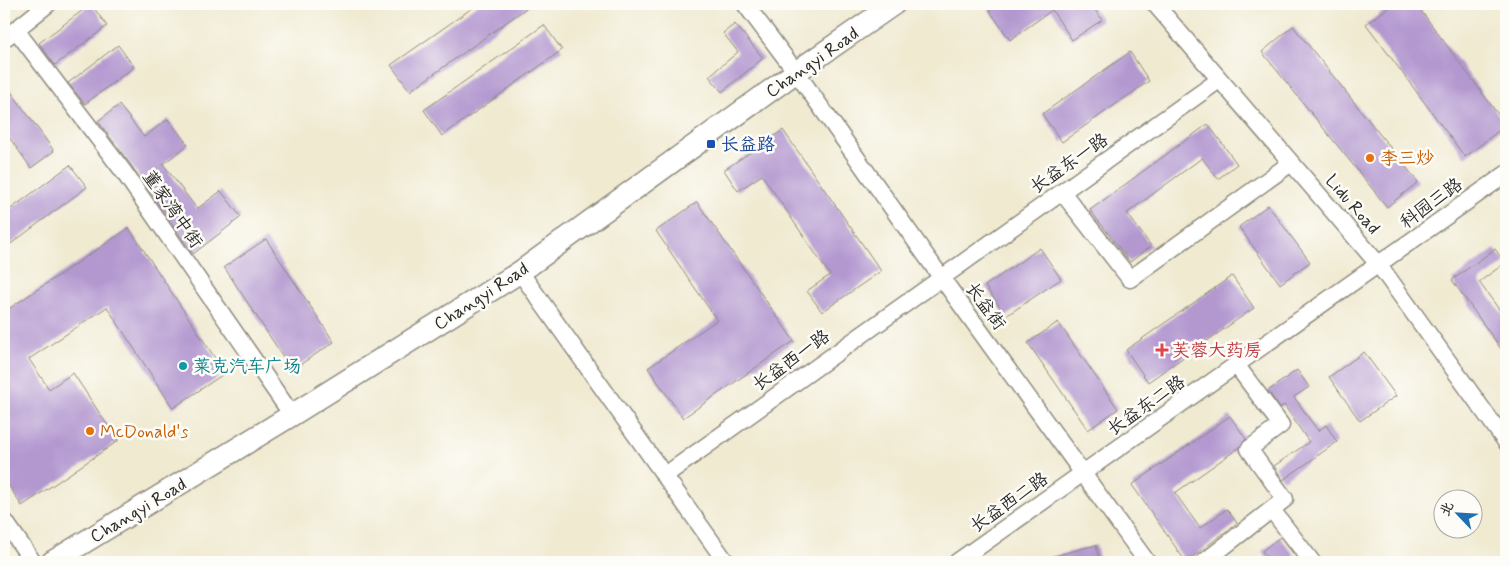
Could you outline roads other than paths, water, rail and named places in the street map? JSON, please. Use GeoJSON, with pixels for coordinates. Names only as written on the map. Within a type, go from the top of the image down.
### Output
{"type":"FeatureCollection","features":[{"type":"Feature","properties":{"kind":"main road","name":"Changyi Road"},"geometry":{"type":"LineString","coordinates":[[52,562],[292,416],[520,272],[796,72],[894,4]]}},
{"type":"Feature","properties":{"kind":"street"},"geometry":{"type":"LineString","coordinates":[[10,34],[48,4]]}},
{"type":"Feature","properties":{"kind":"street","name":"长益街"},"geometry":{"type":"LineString","coordinates":[[744,4],[796,72],[941,278],[1147,562]]}},
{"type":"Feature","properties":{"kind":"street","name":"Lidu Road"},"geometry":{"type":"LineString","coordinates":[[1155,4],[1380,265],[1506,442]]}},
{"type":"Feature","properties":{"kind":"street","name":"董家湾中街"},"geometry":{"type":"LineString","coordinates":[[10,34],[123,171],[292,416]]}},
{"type":"Feature","properties":{"kind":"street","name":"长益东一路"},"geometry":{"type":"LineString","coordinates":[[941,278],[1219,80]]}},
{"type":"Feature","properties":{"kind":"street"},"geometry":{"type":"LineString","coordinates":[[1062,192],[1130,279],[1291,163]]}},
{"type":"Feature","properties":{"kind":"street","name":"科园三路"},"geometry":{"type":"LineString","coordinates":[[1380,265],[1506,174]]}},
{"type":"Feature","properties":{"kind":"street","name":"长益东二路"},"geometry":{"type":"LineString","coordinates":[[1083,474],[1380,265]]}},
{"type":"Feature","properties":{"kind":"street"},"geometry":{"type":"LineString","coordinates":[[520,272],[726,562]]}},
{"type":"Feature","properties":{"kind":"street","name":"长益西一路"},"geometry":{"type":"LineString","coordinates":[[664,476],[941,278]]}},
{"type":"Feature","properties":{"kind":"street"},"geometry":{"type":"LineString","coordinates":[[1204,562],[1285,499],[1249,449],[1281,425],[1237,366]]}},
{"type":"Feature","properties":{"kind":"street","name":"长益西二路"},"geometry":{"type":"LineString","coordinates":[[957,562],[1083,474]]}},
{"type":"Feature","properties":{"kind":"street"},"geometry":{"type":"LineString","coordinates":[[1272,510],[1312,562]]}},
{"type":"Feature","properties":{"kind":"street"},"geometry":{"type":"LineString","coordinates":[[4,520],[33,562]]}},
{"type":"Feature","properties":{"kind":"place","name":"长益路"},"geometry":{"type":"Point","coordinates":[711,144]}},
{"type":"Feature","properties":{"kind":"place","name":"李三炒"},"geometry":{"type":"Point","coordinates":[1370,158]}},
{"type":"Feature","properties":{"kind":"place","name":"芙蓉大药房"},"geometry":{"type":"Point","coordinates":[1162,350]}},
{"type":"Feature","properties":{"kind":"place","name":"莱克汽车广场"},"geometry":{"type":"Point","coordinates":[183,366]}},
{"type":"Feature","properties":{"kind":"place","name":"McDonald's"},"geometry":{"type":"Point","coordinates":[90,431]}}]}
